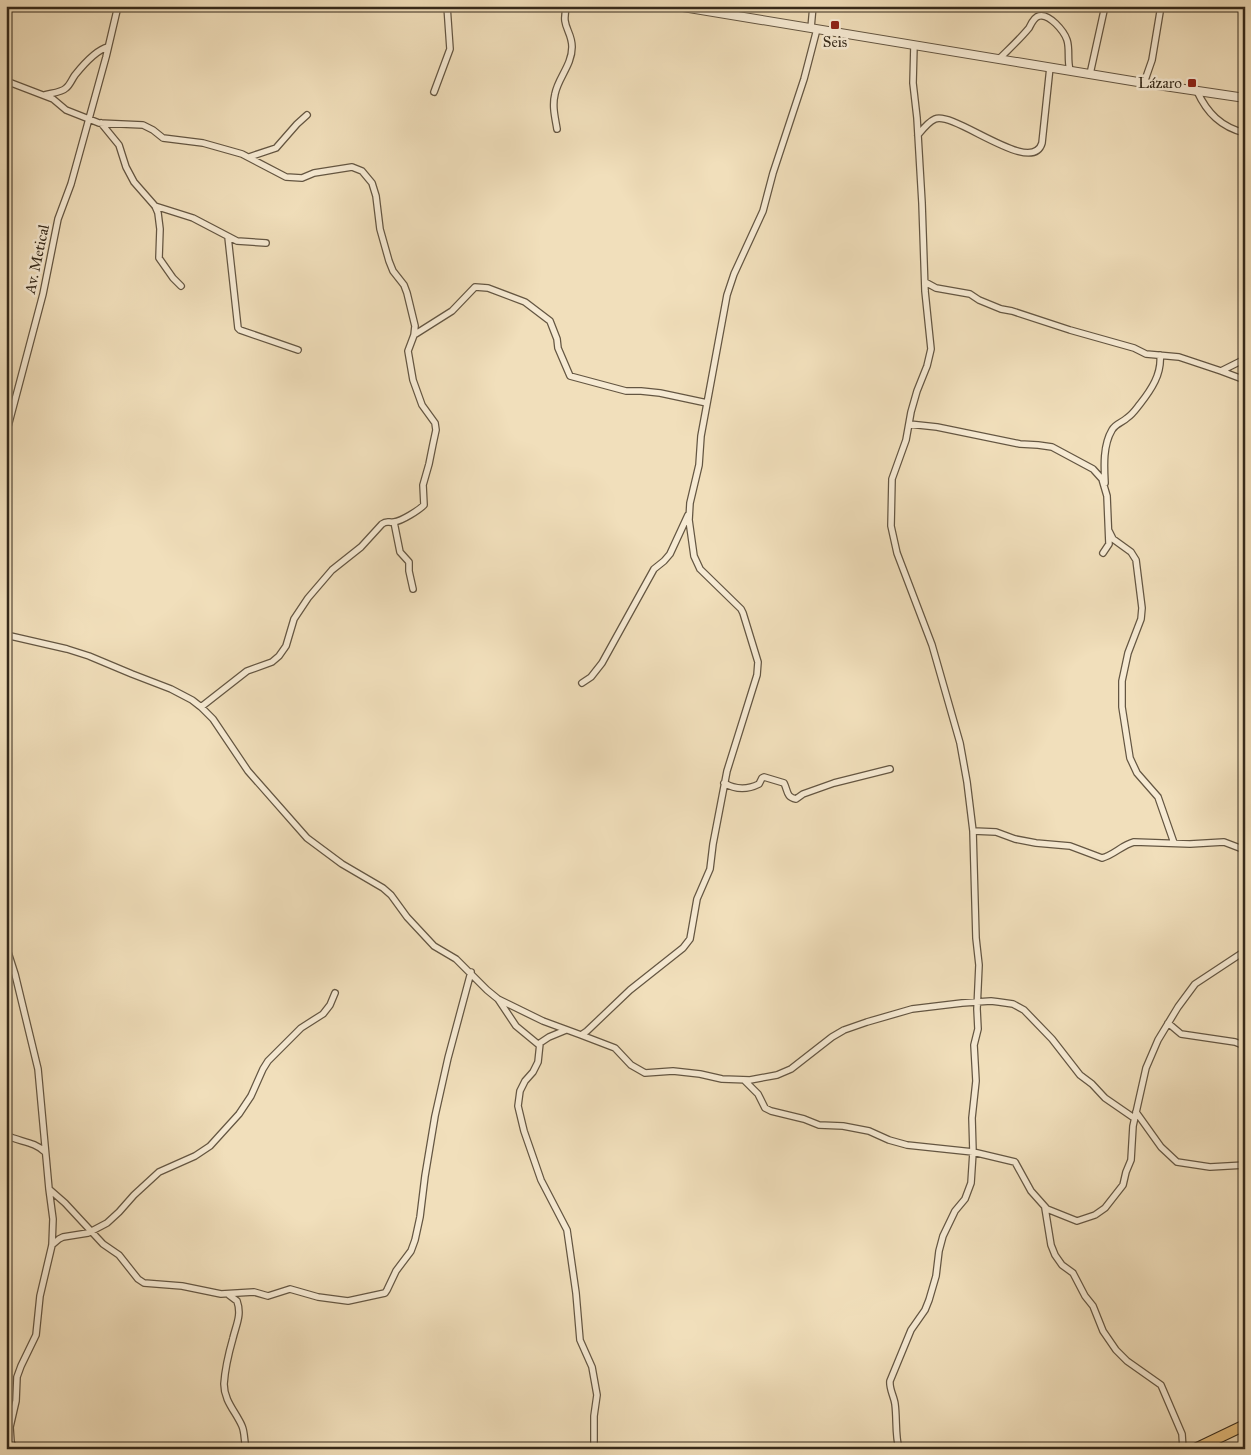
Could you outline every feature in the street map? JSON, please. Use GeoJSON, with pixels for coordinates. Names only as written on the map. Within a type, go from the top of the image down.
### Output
{"type":"FeatureCollection","features":[{"type":"Feature","properties":{"kind":"highway"},"geometry":{"type":"LineString","coordinates":[[1194,1449],[1245,1425]]}},
{"type":"Feature","properties":{"kind":"street","name":"Av. Metical"},"geometry":{"type":"LineString","coordinates":[[6,434],[44,294],[58,219],[71,184],[118,6]]}},
{"type":"Feature","properties":{"kind":"street"},"geometry":{"type":"LineString","coordinates":[[434,92],[450,49],[447,6]]}},
{"type":"Feature","properties":{"kind":"street"},"geometry":{"type":"LineString","coordinates":[[557,129],[554,94],[567,68],[572,47],[564,20],[567,6]]}},
{"type":"Feature","properties":{"kind":"street"},"geometry":{"type":"LineString","coordinates":[[677,6],[1245,98]]}},
{"type":"Feature","properties":{"kind":"street"},"geometry":{"type":"LineString","coordinates":[[581,1034],[598,1022],[630,990],[683,948],[690,939],[697,899],[710,869],[724,783],[755,682],[758,662],[741,609],[700,568],[693,549],[689,513],[692,490],[698,472],[699,447],[727,295],[734,274],[763,211],[773,173],[804,79],[814,28],[814,6]]}},
{"type":"Feature","properties":{"kind":"street"},"geometry":{"type":"LineString","coordinates":[[1090,74],[1105,6]]}},
{"type":"Feature","properties":{"kind":"street"},"geometry":{"type":"LineString","coordinates":[[1144,83],[1152,60],[1161,6]]}},
{"type":"Feature","properties":{"kind":"street"},"geometry":{"type":"LineString","coordinates":[[999,59],[1024,33],[1035,18],[1041,16],[1057,24],[1063,32],[1068,46],[1070,70]]}},
{"type":"Feature","properties":{"kind":"street"},"geometry":{"type":"LineString","coordinates":[[899,1449],[895,1404],[890,1381],[911,1330],[930,1300],[943,1236],[955,1211],[965,1199],[971,1183],[973,1152],[972,1118],[976,1081],[974,1045],[978,1029],[978,965],[973,831],[967,782],[960,743],[932,645],[900,560],[891,526],[892,479],[906,440],[917,391],[931,353],[925,282],[918,135],[913,83],[914,45]]}},
{"type":"Feature","properties":{"kind":"street"},"geometry":{"type":"LineString","coordinates":[[44,95],[61,91],[68,87],[76,73],[94,56],[108,47]]}},
{"type":"Feature","properties":{"kind":"street"},"geometry":{"type":"LineString","coordinates":[[918,135],[934,119],[942,118],[953,121],[997,144],[1028,153],[1037,152],[1042,143],[1050,67]]}},
{"type":"Feature","properties":{"kind":"street"},"geometry":{"type":"LineString","coordinates":[[6,81],[53,99],[66,110],[101,124],[143,124],[163,138],[203,143],[249,157],[286,177],[302,178],[314,173],[352,167],[359,169],[372,182],[376,196],[380,229],[389,261],[407,293],[416,326],[408,351],[413,380],[422,405],[432,419],[436,430],[423,485],[424,505],[394,522],[385,522],[361,547],[332,570],[299,610],[294,619],[286,646],[279,656],[272,662],[247,672],[201,706]]}},
{"type":"Feature","properties":{"kind":"street"},"geometry":{"type":"LineString","coordinates":[[1198,91],[1208,111],[1230,128],[1245,133]]}},
{"type":"Feature","properties":{"kind":"street"},"geometry":{"type":"LineString","coordinates":[[249,157],[276,148],[297,124],[308,115]]}},
{"type":"Feature","properties":{"kind":"street"},"geometry":{"type":"LineString","coordinates":[[101,124],[119,145],[126,167],[134,182],[155,206],[160,229],[159,258],[181,286]]}},
{"type":"Feature","properties":{"kind":"street"},"geometry":{"type":"LineString","coordinates":[[155,206],[193,218],[241,242],[266,243]]}},
{"type":"Feature","properties":{"kind":"street"},"geometry":{"type":"LineString","coordinates":[[228,237],[238,328],[298,350]]}},
{"type":"Feature","properties":{"kind":"street"},"geometry":{"type":"LineString","coordinates":[[925,282],[931,287],[970,294],[1001,309],[1134,348],[1146,354],[1179,357],[1245,380]]}},
{"type":"Feature","properties":{"kind":"street"},"geometry":{"type":"LineString","coordinates":[[414,335],[452,311],[475,287],[488,288],[525,302],[550,321],[557,339],[558,348],[570,376],[626,391],[653,392],[707,403]]}},
{"type":"Feature","properties":{"kind":"street"},"geometry":{"type":"LineString","coordinates":[[1103,553],[1108,544],[1109,531],[1104,454],[1115,426],[1127,419],[1147,396],[1161,366],[1160,355]]}},
{"type":"Feature","properties":{"kind":"street"},"geometry":{"type":"LineString","coordinates":[[1222,371],[1245,359]]}},
{"type":"Feature","properties":{"kind":"street"},"geometry":{"type":"LineString","coordinates":[[909,424],[937,427],[1020,444],[1038,444],[1052,447],[1093,470],[1100,476],[1105,486]]}},
{"type":"Feature","properties":{"kind":"street"},"geometry":{"type":"LineString","coordinates":[[582,683],[591,677],[602,663],[654,568],[670,554],[689,513]]}},
{"type":"Feature","properties":{"kind":"street"},"geometry":{"type":"LineString","coordinates":[[394,522],[400,552],[409,562],[408,571],[414,589]]}},
{"type":"Feature","properties":{"kind":"street"},"geometry":{"type":"LineString","coordinates":[[1109,531],[1113,538],[1132,552],[1140,585],[1142,614],[1128,653],[1122,682],[1122,707],[1130,758],[1138,773],[1158,797],[1174,843]]}},
{"type":"Feature","properties":{"kind":"street"},"geometry":{"type":"LineString","coordinates":[[6,635],[89,656],[177,692],[201,706],[217,725],[248,771],[307,838],[342,864],[383,888],[391,895],[406,917],[434,946],[456,959],[487,990],[498,999],[526,1013],[615,1048],[631,1065],[646,1073],[667,1071],[689,1072],[745,1081],[778,1075],[791,1069],[832,1037],[844,1030],[867,1022],[912,1009],[991,1001],[1013,1004],[1024,1010],[1052,1039],[1080,1075],[1092,1084],[1104,1098],[1135,1115],[1160,1147],[1177,1162],[1195,1166],[1215,1167],[1245,1165]]}},
{"type":"Feature","properties":{"kind":"street"},"geometry":{"type":"LineString","coordinates":[[724,783],[732,788],[748,788],[759,784],[764,777],[784,783],[788,796],[796,799],[803,794],[834,783],[890,769]]}},
{"type":"Feature","properties":{"kind":"street"},"geometry":{"type":"LineString","coordinates":[[973,831],[996,832],[1015,839],[1036,843],[1070,846],[1102,858],[1125,844],[1134,842],[1224,842],[1245,850]]}},
{"type":"Feature","properties":{"kind":"street"},"geometry":{"type":"LineString","coordinates":[[6,946],[15,974],[38,1069],[53,1220],[52,1245],[40,1296],[36,1335],[21,1366],[18,1377],[16,1401],[10,1427],[10,1437],[14,1449]]}},
{"type":"Feature","properties":{"kind":"street"},"geometry":{"type":"LineString","coordinates":[[1044,1208],[1077,1221],[1096,1215],[1105,1208],[1124,1185],[1126,1172],[1131,1160],[1135,1115],[1146,1068],[1154,1046],[1178,1007],[1199,981],[1245,951]]}},
{"type":"Feature","properties":{"kind":"street"},"geometry":{"type":"LineString","coordinates":[[49,1189],[65,1203],[103,1244],[119,1255],[138,1279],[144,1283],[182,1286],[214,1293],[254,1292],[268,1296],[290,1289],[318,1297],[348,1300],[381,1294],[387,1290],[396,1271],[411,1251],[415,1240],[425,1176],[448,1058],[471,972]]}},
{"type":"Feature","properties":{"kind":"street"},"geometry":{"type":"LineString","coordinates":[[52,1245],[63,1237],[91,1232],[112,1219],[159,1172],[195,1156],[216,1140],[244,1107],[265,1065],[301,1028],[322,1014],[330,1004],[335,993]]}},
{"type":"Feature","properties":{"kind":"street"},"geometry":{"type":"LineString","coordinates":[[498,999],[516,1026],[539,1045]]}},
{"type":"Feature","properties":{"kind":"street"},"geometry":{"type":"LineString","coordinates":[[1168,1023],[1181,1034],[1235,1042],[1245,1046]]}},
{"type":"Feature","properties":{"kind":"street"},"geometry":{"type":"LineString","coordinates":[[566,1030],[549,1037],[539,1045],[538,1062],[520,1091],[518,1106],[524,1131],[541,1180],[567,1230],[576,1293],[580,1340],[592,1367],[597,1395],[594,1416],[594,1449]]}},
{"type":"Feature","properties":{"kind":"street"},"geometry":{"type":"LineString","coordinates":[[745,1081],[754,1090],[765,1108],[771,1111],[804,1119],[819,1125],[864,1129],[889,1140],[907,1145],[973,1152],[1015,1162],[1031,1191],[1044,1208],[1055,1256],[1062,1265],[1072,1272],[1085,1296],[1093,1306],[1103,1331],[1116,1350],[1127,1361],[1161,1385],[1182,1434],[1183,1449]]}},
{"type":"Feature","properties":{"kind":"street"},"geometry":{"type":"LineString","coordinates":[[6,1135],[32,1143],[45,1152]]}},
{"type":"Feature","properties":{"kind":"street"},"geometry":{"type":"LineString","coordinates":[[227,1294],[237,1301],[239,1317],[228,1361],[224,1384],[225,1393],[228,1403],[243,1429],[246,1449]]}},
{"type":"Feature","properties":{"kind":"street"},"geometry":{"type":"LineString","coordinates":[[6,1447],[10,1437]]}},
{"type":"Feature","properties":{"kind":"place","name":"Seis"},"geometry":{"type":"Point","coordinates":[835,25]}},
{"type":"Feature","properties":{"kind":"place","name":"Lázaro"},"geometry":{"type":"Point","coordinates":[1192,83]}}]}
